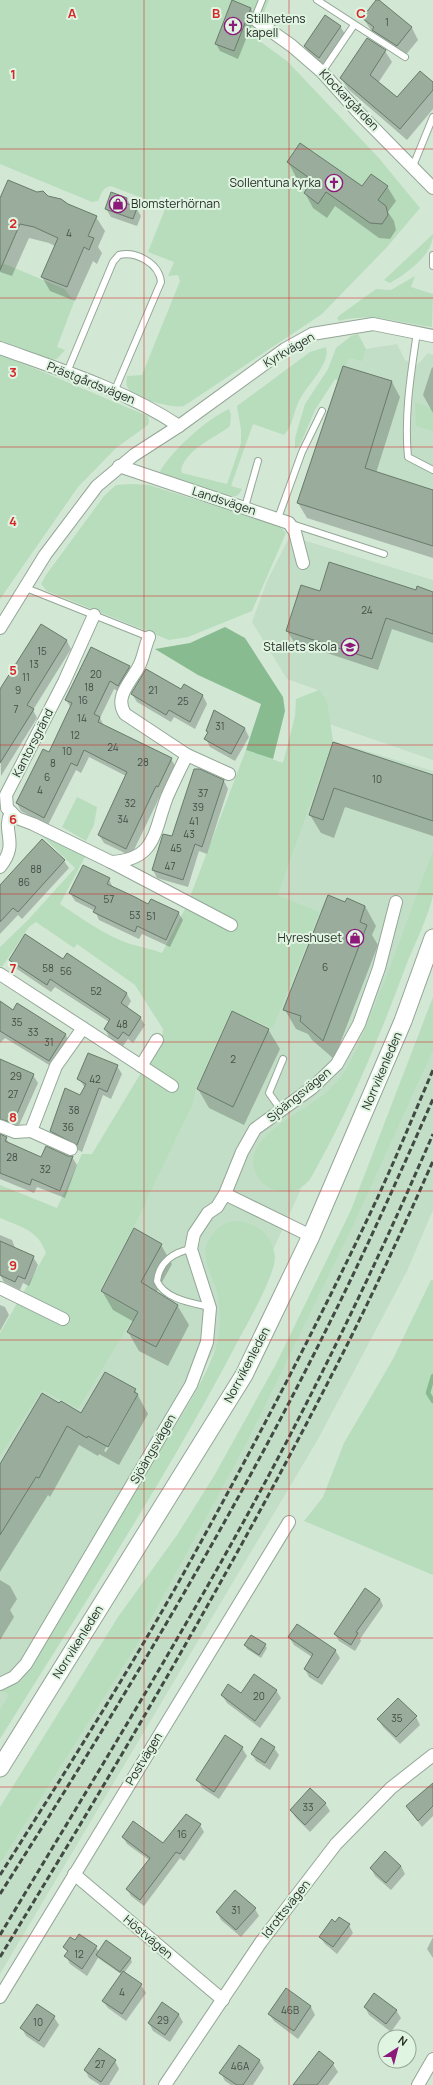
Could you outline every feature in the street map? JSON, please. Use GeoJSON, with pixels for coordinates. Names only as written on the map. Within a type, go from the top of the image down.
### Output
{"type":"FeatureCollection","features":[{"type":"Feature","properties":{"kind":"main road","name":"Norrvikenleden"},"geometry":{"type":"LineString","coordinates":[[1,1767],[244,1375],[311,1236],[403,1021],[433,938]]}},
{"type":"Feature","properties":{"kind":"street","name":"Klockargården"},"geometry":{"type":"LineString","coordinates":[[257,21],[292,46],[322,72],[358,112],[413,166],[433,188]]}},
{"type":"Feature","properties":{"kind":"street","name":"Kyrkvägen"},"geometry":{"type":"LineString","coordinates":[[179,426],[279,353],[312,334],[373,324],[433,336]]}},
{"type":"Feature","properties":{"kind":"street","name":"Prästgårdsvägen"},"geometry":{"type":"LineString","coordinates":[[0,348],[67,372],[114,392],[150,408],[179,426]]}},
{"type":"Feature","properties":{"kind":"street"},"geometry":{"type":"LineString","coordinates":[[0,628],[45,555],[93,492],[119,466],[179,426]]}},
{"type":"Feature","properties":{"kind":"street","name":"Landsvägen"},"geometry":{"type":"LineString","coordinates":[[119,466],[283,521]]}},
{"type":"Feature","properties":{"kind":"street"},"geometry":{"type":"LineString","coordinates":[[283,521],[295,532],[303,563]]}},
{"type":"Feature","properties":{"kind":"street","name":"Kantorsgränd"},"geometry":{"type":"LineString","coordinates":[[0,866],[11,849],[7,819],[6,795],[64,682],[94,615]]}},
{"type":"Feature","properties":{"kind":"street"},"geometry":{"type":"LineString","coordinates":[[149,637],[140,664],[121,699],[120,707],[125,714],[187,755],[229,774]]}},
{"type":"Feature","properties":{"kind":"street"},"geometry":{"type":"LineString","coordinates":[[111,862],[125,862],[142,853],[156,836],[167,798],[187,755]]}},
{"type":"Feature","properties":{"kind":"street"},"geometry":{"type":"LineString","coordinates":[[7,819],[17,818],[33,824],[111,862],[231,925]]}},
{"type":"Feature","properties":{"kind":"street","name":"Sjöängsvägen"},"geometry":{"type":"LineString","coordinates":[[0,1684],[14,1677],[26,1664],[191,1385],[207,1342],[210,1308],[191,1249],[194,1234],[208,1213],[217,1207],[225,1194],[242,1152],[255,1129],[312,1088],[337,1064],[359,1024],[379,968],[396,902]]}},
{"type":"Feature","properties":{"kind":"street"},"geometry":{"type":"LineString","coordinates":[[0,974],[172,1086]]}},
{"type":"Feature","properties":{"kind":"street"},"geometry":{"type":"LineString","coordinates":[[31,1131],[56,1066],[83,1028]]}},
{"type":"Feature","properties":{"kind":"street"},"geometry":{"type":"LineString","coordinates":[[141,1066],[157,1040]]}},
{"type":"Feature","properties":{"kind":"street"},"geometry":{"type":"LineString","coordinates":[[0,1126],[14,1132],[31,1131],[70,1149]]}},
{"type":"Feature","properties":{"kind":"street"},"geometry":{"type":"LineString","coordinates":[[225,1194],[311,1236]]}},
{"type":"Feature","properties":{"kind":"street"},"geometry":{"type":"LineString","coordinates":[[0,1288],[63,1319]]}},
{"type":"Feature","properties":{"kind":"street","name":"Postvägen"},"geometry":{"type":"LineString","coordinates":[[0,1996],[289,1522]]}},
{"type":"Feature","properties":{"kind":"street","name":"Idrottsvägen"},"geometry":{"type":"LineString","coordinates":[[165,2085],[261,1942],[336,1844],[392,1788],[433,1755]]}},
{"type":"Feature","properties":{"kind":"street","name":"Höstvägen"},"geometry":{"type":"LineString","coordinates":[[74,1874],[222,2000]]}},
{"type":"Feature","properties":{"kind":"street"},"geometry":{"type":"LineString","coordinates":[[418,2085],[433,2059]]}},
{"type":"Feature","properties":{"kind":"lane"},"geometry":{"type":"LineString","coordinates":[[257,21],[256,15],[262,0]]}},
{"type":"Feature","properties":{"kind":"lane"},"geometry":{"type":"LineString","coordinates":[[317,0],[405,57]]}},
{"type":"Feature","properties":{"kind":"lane"},"geometry":{"type":"LineString","coordinates":[[322,72],[354,25]]}},
{"type":"Feature","properties":{"kind":"lane"},"geometry":{"type":"LineString","coordinates":[[413,166],[433,117]]}},
{"type":"Feature","properties":{"kind":"lane"},"geometry":{"type":"LineString","coordinates":[[67,372],[113,262],[119,255],[127,253],[155,266],[160,273],[161,282],[114,392]]}},
{"type":"Feature","properties":{"kind":"lane"},"geometry":{"type":"LineString","coordinates":[[433,256],[433,266]]}},
{"type":"Feature","properties":{"kind":"lane"},"geometry":{"type":"LineString","coordinates":[[417,332],[408,385],[408,456],[433,470]]}},
{"type":"Feature","properties":{"kind":"lane"},"geometry":{"type":"LineString","coordinates":[[322,411],[302,452],[283,521],[384,554]]}},
{"type":"Feature","properties":{"kind":"lane"},"geometry":{"type":"LineString","coordinates":[[244,507],[258,461]]}},
{"type":"Feature","properties":{"kind":"lane"},"geometry":{"type":"LineString","coordinates":[[26,588],[149,637]]}},
{"type":"Feature","properties":{"kind":"lane"},"geometry":{"type":"LineString","coordinates":[[282,1110],[269,1093],[283,1059]]}},
{"type":"Feature","properties":{"kind":"lane"},"geometry":{"type":"LineString","coordinates":[[191,1249],[177,1252],[165,1261],[157,1281],[159,1287],[171,1295],[183,1301],[210,1308]]}},
{"type":"Feature","properties":{"kind":"shaded area"},"geometry":{"type":"Polygon","coordinates":[[[0,0],[269,0],[254,37],[287,61],[378,157],[420,208],[387,247],[322,314],[184,406],[179,407],[165,405],[140,397],[128,388],[126,380],[127,376],[142,375],[180,281],[178,275],[168,276],[174,262],[148,252],[169,199],[161,196],[157,203],[155,203],[111,186],[104,189],[98,201],[92,202],[0,164],[0,0]]]}},
{"type":"Feature","properties":{"kind":"shaded area"},"geometry":{"type":"Polygon","coordinates":[[[433,234],[429,249],[418,263],[390,283],[384,280],[433,234]]]}},
{"type":"Feature","properties":{"kind":"shaded area"},"geometry":{"type":"Polygon","coordinates":[[[0,262],[65,289],[74,302],[57,347],[65,350],[57,359],[51,360],[0,342],[0,262]]]}},
{"type":"Feature","properties":{"kind":"shaded area"},"geometry":{"type":"Polygon","coordinates":[[[415,276],[411,287],[433,294],[432,327],[386,319],[363,318],[339,321],[337,318],[376,289],[391,290],[415,276]]]}},
{"type":"Feature","properties":{"kind":"shaded area"},"geometry":{"type":"Polygon","coordinates":[[[358,334],[366,349],[362,362],[349,358],[345,367],[343,367],[338,380],[335,379],[315,410],[300,445],[295,449],[295,438],[305,404],[328,369],[336,348],[351,336],[358,334]]]}},
{"type":"Feature","properties":{"kind":"shaded area"},"geometry":{"type":"Polygon","coordinates":[[[397,344],[405,360],[417,365],[428,353],[433,355],[433,546],[297,503],[343,366],[349,358],[362,362],[366,349],[397,344]]]}},
{"type":"Feature","properties":{"kind":"shaded area"},"geometry":{"type":"Polygon","coordinates":[[[326,347],[327,354],[322,368],[302,395],[291,423],[284,435],[253,424],[231,486],[242,489],[238,495],[222,495],[162,475],[160,471],[166,462],[191,436],[210,420],[229,409],[231,415],[230,426],[195,450],[184,462],[181,470],[182,473],[227,484],[241,443],[241,430],[237,406],[310,352],[326,347]]]}},
{"type":"Feature","properties":{"kind":"shaded area"},"geometry":{"type":"Polygon","coordinates":[[[0,354],[148,416],[149,421],[148,425],[116,448],[78,487],[0,599],[0,354]]]}},
{"type":"Feature","properties":{"kind":"shaded area"},"geometry":{"type":"Polygon","coordinates":[[[415,402],[433,409],[433,431],[416,426],[415,402]]]}},
{"type":"Feature","properties":{"kind":"shaded area"},"geometry":{"type":"Polygon","coordinates":[[[116,485],[149,485],[280,526],[286,533],[252,611],[188,637],[169,640],[47,591],[41,584],[46,575],[104,496],[116,485]]]}},
{"type":"Feature","properties":{"kind":"shaded area","name":"Stallets skola"},"geometry":{"type":"Polygon","coordinates":[[[290,536],[433,580],[433,760],[329,724],[327,700],[318,690],[287,679],[252,622],[267,581],[290,536]]]}},
{"type":"Feature","properties":{"kind":"shaded area"},"geometry":{"type":"Polygon","coordinates":[[[319,690],[327,700],[333,741],[278,895],[320,912],[273,1029],[231,1011],[196,1089],[193,1104],[135,1225],[99,1291],[136,1313],[78,1409],[42,1390],[0,1456],[0,1333],[46,1253],[43,1245],[28,1230],[0,1218],[0,1185],[57,1208],[82,1154],[92,1154],[162,1038],[163,1029],[135,985],[77,944],[74,948],[36,922],[29,927],[2,967],[0,966],[0,947],[28,920],[75,868],[41,835],[86,855],[60,904],[121,941],[162,953],[187,905],[246,750],[283,763],[295,716],[296,699],[319,690]]]}},
{"type":"Feature","properties":{"kind":"shaded area"},"geometry":{"type":"Polygon","coordinates":[[[333,741],[433,771],[433,860],[356,1068],[275,1246],[0,1718],[0,1440],[135,1225],[193,1104],[196,1089],[231,1011],[273,1029],[320,912],[278,895],[333,741]]]}},
{"type":"Feature","properties":{"kind":"shaded area"},"geometry":{"type":"Polygon","coordinates":[[[77,797],[97,807],[94,825],[86,841],[62,827],[77,797]]]}},
{"type":"Feature","properties":{"kind":"shaded area"},"geometry":{"type":"Polygon","coordinates":[[[433,851],[433,895],[428,911],[386,1018],[352,1098],[312,1176],[299,1188],[291,1191],[282,1192],[274,1190],[266,1186],[255,1171],[254,1158],[258,1147],[266,1136],[277,1127],[323,1095],[340,1078],[348,1066],[384,982],[433,851]]]}},
{"type":"Feature","properties":{"kind":"shaded area"},"geometry":{"type":"Polygon","coordinates":[[[433,997],[433,1051],[355,1222],[248,1441],[137,1645],[0,1864],[0,1807],[118,1617],[177,1535],[214,1476],[276,1364],[351,1210],[433,997]]]}},
{"type":"Feature","properties":{"kind":"shaded area"},"geometry":{"type":"Polygon","coordinates":[[[433,1051],[433,1210],[407,1271],[317,1441],[0,1974],[0,1864],[137,1645],[248,1441],[355,1222],[433,1051]]]}},
{"type":"Feature","properties":{"kind":"shaded area"},"geometry":{"type":"Polygon","coordinates":[[[237,1221],[244,1222],[258,1228],[268,1237],[271,1243],[275,1258],[271,1275],[266,1286],[254,1311],[183,1441],[93,1591],[0,1739],[0,1710],[9,1695],[1,1690],[62,1608],[91,1565],[187,1406],[208,1367],[218,1339],[220,1312],[216,1289],[206,1258],[206,1250],[212,1235],[217,1229],[225,1223],[237,1221]]]}},
{"type":"Feature","properties":{"kind":"shaded area"},"geometry":{"type":"Polygon","coordinates":[[[431,1280],[433,1280],[433,1575],[304,1521],[323,1497],[344,1443],[393,1359],[431,1280]]]}},
{"type":"Feature","properties":{"kind":"green space"},"geometry":{"type":"Polygon","coordinates":[[[225,627],[245,638],[283,697],[285,711],[273,759],[246,750],[261,704],[198,675],[155,649],[190,643],[225,627]]]}},
{"type":"Feature","properties":{"kind":"building","name":"Stillhetens kapell"},"geometry":{"type":"Polygon","coordinates":[[[232,0],[251,8],[234,51],[215,44],[232,0]]]}},
{"type":"Feature","properties":{"kind":"building"},"geometry":{"type":"Polygon","coordinates":[[[376,0],[379,0],[412,27],[397,46],[372,30],[374,27],[362,18],[376,0]]]}},
{"type":"Feature","properties":{"kind":"building"},"geometry":{"type":"Polygon","coordinates":[[[325,15],[341,26],[319,58],[304,46],[325,15]]]}},
{"type":"Feature","properties":{"kind":"building"},"geometry":{"type":"Polygon","coordinates":[[[367,38],[386,50],[370,75],[397,97],[420,71],[433,82],[433,90],[400,129],[340,78],[367,38]]]}},
{"type":"Feature","properties":{"kind":"building","name":"Sollentuna kyrka"},"geometry":{"type":"Polygon","coordinates":[[[300,143],[362,186],[371,174],[388,186],[378,200],[386,206],[388,215],[382,224],[370,223],[326,192],[318,204],[304,193],[312,180],[287,162],[300,143]]]}},
{"type":"Feature","properties":{"kind":"building"},"geometry":{"type":"Polygon","coordinates":[[[8,180],[37,192],[43,191],[48,196],[61,199],[68,204],[97,216],[88,236],[94,238],[89,250],[84,247],[67,287],[41,277],[58,238],[34,227],[20,224],[0,270],[0,198],[8,180]]]}},
{"type":"Feature","properties":{"kind":"building","name":"Blomsterhörnan"},"geometry":{"type":"Polygon","coordinates":[[[111,192],[127,198],[126,203],[137,208],[133,219],[105,209],[111,192]]]}},
{"type":"Feature","properties":{"kind":"building"},"geometry":{"type":"Polygon","coordinates":[[[343,366],[392,381],[365,468],[433,490],[433,546],[297,503],[343,366]]]}},
{"type":"Feature","properties":{"kind":"building"},"geometry":{"type":"Polygon","coordinates":[[[329,562],[416,590],[417,586],[433,592],[433,634],[386,618],[372,659],[286,631],[301,585],[320,591],[329,562]]]}},
{"type":"Feature","properties":{"kind":"building"},"geometry":{"type":"Polygon","coordinates":[[[41,624],[67,640],[27,705],[34,709],[0,763],[0,689],[41,624]]]}},
{"type":"Feature","properties":{"kind":"building"},"geometry":{"type":"Polygon","coordinates":[[[91,647],[130,666],[118,686],[110,681],[94,714],[100,717],[98,722],[172,758],[158,787],[156,786],[126,849],[98,835],[127,772],[84,750],[77,766],[71,763],[44,818],[16,803],[43,749],[49,752],[72,703],[65,700],[91,647]]]}},
{"type":"Feature","properties":{"kind":"building"},"geometry":{"type":"Polygon","coordinates":[[[146,669],[181,689],[184,684],[203,695],[190,722],[169,710],[166,715],[131,694],[146,669]]]}},
{"type":"Feature","properties":{"kind":"building"},"geometry":{"type":"Polygon","coordinates":[[[214,710],[245,728],[231,754],[204,739],[208,732],[206,731],[214,710]]]}},
{"type":"Feature","properties":{"kind":"building"},"geometry":{"type":"Polygon","coordinates":[[[333,742],[433,775],[433,821],[334,788],[323,820],[309,815],[333,742]]]}},
{"type":"Feature","properties":{"kind":"building"},"geometry":{"type":"Polygon","coordinates":[[[194,769],[200,769],[224,780],[202,847],[195,844],[183,880],[152,870],[163,834],[172,836],[194,769]]]}},
{"type":"Feature","properties":{"kind":"building"},"geometry":{"type":"Polygon","coordinates":[[[42,839],[65,860],[18,912],[13,908],[0,922],[0,885],[42,839]]]}},
{"type":"Feature","properties":{"kind":"building"},"geometry":{"type":"Polygon","coordinates":[[[83,865],[110,878],[107,884],[148,904],[151,899],[179,912],[166,940],[137,926],[135,932],[93,912],[96,907],[69,893],[83,865]]]}},
{"type":"Feature","properties":{"kind":"building"},"geometry":{"type":"Polygon","coordinates":[[[328,895],[345,902],[347,898],[365,906],[360,922],[367,925],[323,1041],[300,1021],[301,1016],[283,1010],[328,895]]]}},
{"type":"Feature","properties":{"kind":"building"},"geometry":{"type":"Polygon","coordinates":[[[25,934],[63,959],[67,953],[127,993],[121,1003],[141,1017],[129,1036],[123,1032],[118,1039],[104,1029],[110,1019],[50,979],[47,985],[9,960],[25,934]]]}},
{"type":"Feature","properties":{"kind":"building"},"geometry":{"type":"Polygon","coordinates":[[[0,1001],[13,1010],[17,1003],[66,1034],[49,1061],[0,1031],[0,1001]]]}},
{"type":"Feature","properties":{"kind":"building"},"geometry":{"type":"Polygon","coordinates":[[[232,1011],[269,1029],[233,1107],[197,1089],[232,1011]]]}},
{"type":"Feature","properties":{"kind":"building"},"geometry":{"type":"Polygon","coordinates":[[[88,1053],[118,1065],[107,1092],[99,1088],[77,1145],[50,1131],[65,1088],[80,1095],[86,1084],[77,1079],[88,1053]]]}},
{"type":"Feature","properties":{"kind":"building"},"geometry":{"type":"Polygon","coordinates":[[[0,1059],[34,1074],[13,1123],[0,1119],[0,1059]]]}},
{"type":"Feature","properties":{"kind":"building"},"geometry":{"type":"Polygon","coordinates":[[[0,1134],[7,1137],[5,1141],[41,1157],[46,1146],[68,1156],[73,1156],[60,1191],[32,1179],[30,1185],[0,1173],[0,1134]]]}},
{"type":"Feature","properties":{"kind":"building"},"geometry":{"type":"Polygon","coordinates":[[[134,1228],[162,1244],[141,1282],[178,1305],[156,1347],[127,1332],[138,1312],[101,1291],[134,1228]]]}},
{"type":"Feature","properties":{"kind":"building"},"geometry":{"type":"Polygon","coordinates":[[[0,1241],[34,1256],[25,1279],[18,1276],[15,1282],[0,1275],[0,1241]]]}},
{"type":"Feature","properties":{"kind":"building"},"geometry":{"type":"Polygon","coordinates":[[[105,1372],[136,1389],[134,1392],[138,1394],[108,1447],[88,1436],[87,1438],[67,1426],[39,1478],[36,1477],[0,1535],[0,1464],[42,1393],[59,1403],[61,1401],[81,1413],[105,1372]]]}},
{"type":"Feature","properties":{"kind":"building"},"geometry":{"type":"Polygon","coordinates":[[[365,1588],[380,1599],[356,1632],[358,1633],[351,1645],[334,1634],[365,1588]]]}},
{"type":"Feature","properties":{"kind":"building"},"geometry":{"type":"Polygon","coordinates":[[[297,1624],[336,1650],[318,1678],[304,1669],[313,1654],[288,1637],[297,1624]]]}},
{"type":"Feature","properties":{"kind":"building"},"geometry":{"type":"Polygon","coordinates":[[[251,1635],[266,1644],[259,1655],[244,1645],[251,1635]]]}},
{"type":"Feature","properties":{"kind":"building"},"geometry":{"type":"Polygon","coordinates":[[[254,1674],[277,1690],[255,1721],[221,1695],[228,1684],[241,1693],[254,1674]]]}},
{"type":"Feature","properties":{"kind":"building"},"geometry":{"type":"Polygon","coordinates":[[[398,1698],[417,1716],[396,1737],[377,1719],[398,1698]]]}},
{"type":"Feature","properties":{"kind":"building"},"geometry":{"type":"Polygon","coordinates":[[[225,1735],[243,1747],[214,1792],[196,1780],[225,1735]]]}},
{"type":"Feature","properties":{"kind":"building"},"geometry":{"type":"Polygon","coordinates":[[[261,1738],[275,1747],[265,1763],[251,1754],[261,1738]]]}},
{"type":"Feature","properties":{"kind":"building"},"geometry":{"type":"Polygon","coordinates":[[[433,1783],[433,1806],[418,1821],[406,1806],[433,1783]]]}},
{"type":"Feature","properties":{"kind":"building"},"geometry":{"type":"Polygon","coordinates":[[[310,1788],[326,1803],[305,1825],[290,1810],[310,1788]]]}},
{"type":"Feature","properties":{"kind":"building"},"geometry":{"type":"Polygon","coordinates":[[[186,1814],[201,1824],[180,1854],[176,1852],[140,1900],[126,1889],[150,1858],[122,1837],[133,1821],[163,1843],[186,1814]]]}},
{"type":"Feature","properties":{"kind":"building"},"geometry":{"type":"Polygon","coordinates":[[[385,1851],[401,1866],[386,1883],[370,1868],[385,1851]]]}},
{"type":"Feature","properties":{"kind":"building"},"geometry":{"type":"Polygon","coordinates":[[[235,1890],[256,1908],[236,1930],[216,1912],[235,1890]]]}},
{"type":"Feature","properties":{"kind":"building"},"geometry":{"type":"Polygon","coordinates":[[[339,1917],[350,1924],[333,1947],[319,1937],[332,1919],[335,1922],[339,1917]]]}},
{"type":"Feature","properties":{"kind":"building"},"geometry":{"type":"Polygon","coordinates":[[[79,1934],[97,1946],[82,1969],[64,1956],[68,1951],[63,1947],[70,1937],[75,1940],[79,1934]]]}},
{"type":"Feature","properties":{"kind":"building"},"geometry":{"type":"Polygon","coordinates":[[[106,1940],[131,1958],[120,1972],[96,1955],[106,1940]]]}},
{"type":"Feature","properties":{"kind":"building"},"geometry":{"type":"Polygon","coordinates":[[[123,1971],[142,1984],[122,2014],[102,2001],[123,1971]]]}},
{"type":"Feature","properties":{"kind":"building"},"geometry":{"type":"Polygon","coordinates":[[[286,1988],[311,2006],[294,2031],[268,2014],[286,1988]]]}},
{"type":"Feature","properties":{"kind":"building"},"geometry":{"type":"Polygon","coordinates":[[[374,1993],[397,2010],[386,2024],[364,2007],[374,1993]]]}},
{"type":"Feature","properties":{"kind":"building"},"geometry":{"type":"Polygon","coordinates":[[[162,2002],[179,2014],[165,2035],[148,2023],[162,2002]]]}},
{"type":"Feature","properties":{"kind":"building"},"geometry":{"type":"Polygon","coordinates":[[[37,2004],[55,2016],[39,2041],[20,2028],[37,2004]]]}},
{"type":"Feature","properties":{"kind":"building"},"geometry":{"type":"Polygon","coordinates":[[[239,2045],[260,2060],[243,2085],[237,2085],[219,2073],[239,2045]]]}},
{"type":"Feature","properties":{"kind":"building"},"geometry":{"type":"Polygon","coordinates":[[[99,2048],[116,2060],[101,2082],[84,2070],[99,2048]]]}},
{"type":"Feature","properties":{"kind":"building"},"geometry":{"type":"Polygon","coordinates":[[[319,2051],[334,2063],[317,2085],[293,2085],[319,2051]]]}},
{"type":"Feature","properties":{"kind":"waterway"},"geometry":{"type":"LineString","coordinates":[[433,1376],[428,1393],[433,1401]]}},
{"type":"Feature","properties":{"kind":"railway"},"geometry":{"type":"LineString","coordinates":[[0,1875],[119,1685],[186,1569],[236,1478],[354,1248],[391,1169],[433,1070]]}},
{"type":"Feature","properties":{"kind":"railway"},"geometry":{"type":"LineString","coordinates":[[0,1894],[130,1685],[252,1472],[342,1298],[382,1214],[433,1099]]}},
{"type":"Feature","properties":{"kind":"railway"},"geometry":{"type":"LineString","coordinates":[[0,1935],[211,1580],[277,1460],[358,1299],[433,1134]]}},
{"type":"Feature","properties":{"kind":"railway"},"geometry":{"type":"LineString","coordinates":[[0,1957],[136,1730],[224,1577],[348,1343],[392,1252],[433,1161]]}},
{"type":"Feature","properties":{"kind":"place","name":"Stillhetens kapell"},"geometry":{"type":"Point","coordinates":[233,26]}},
{"type":"Feature","properties":{"kind":"place","name":"Sollentuna kyrka"},"geometry":{"type":"Point","coordinates":[334,183]}},
{"type":"Feature","properties":{"kind":"place","name":"Blomsterhörnan"},"geometry":{"type":"Point","coordinates":[118,204]}},
{"type":"Feature","properties":{"kind":"place","name":"Stallets skola"},"geometry":{"type":"Point","coordinates":[350,647]}},
{"type":"Feature","properties":{"kind":"place","name":"Hyreshuset"},"geometry":{"type":"Point","coordinates":[355,938]}}]}
